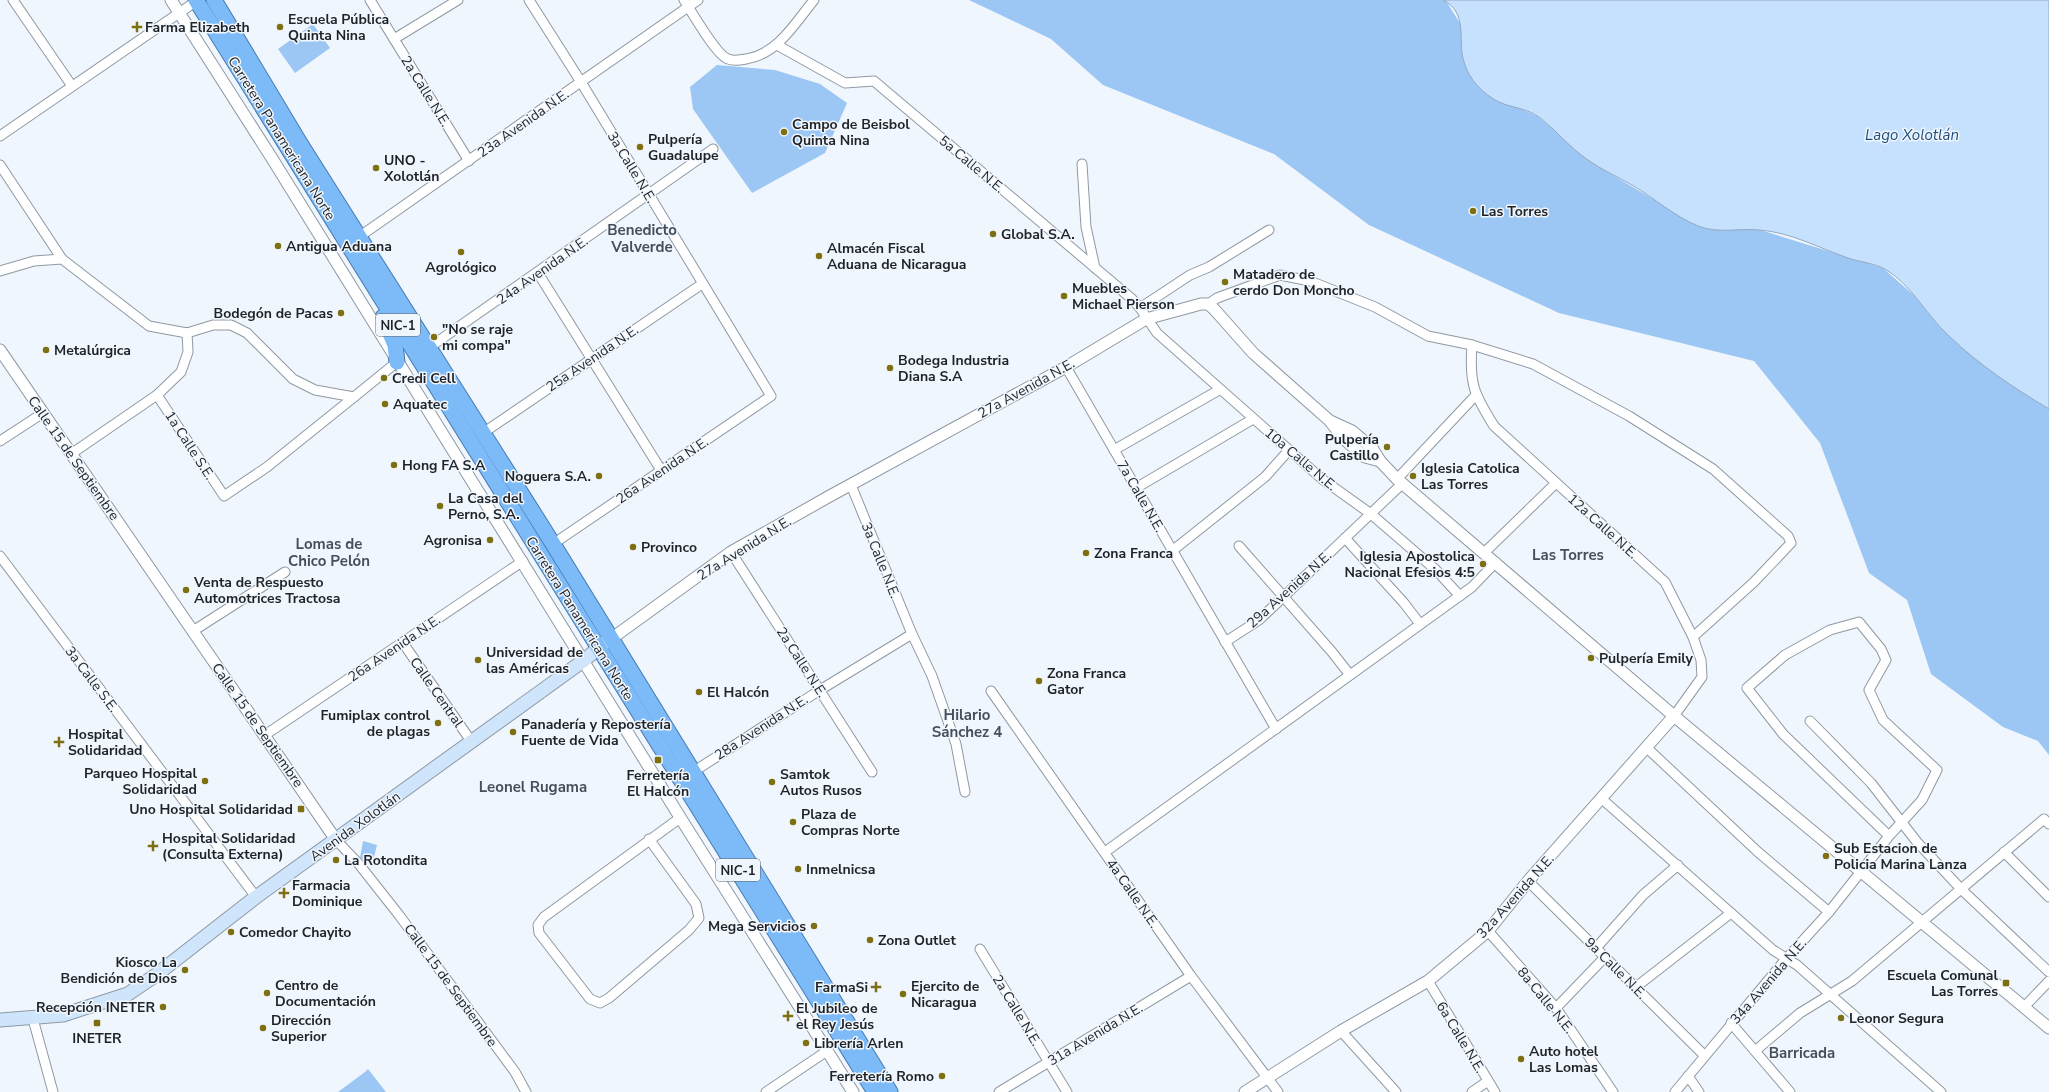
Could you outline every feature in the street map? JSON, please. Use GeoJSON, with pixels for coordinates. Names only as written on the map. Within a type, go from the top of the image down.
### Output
{"type":"FeatureCollection","features":[{"type":"Feature","properties":{"kind":"highway","name":"Carretera Panamericana Norte"},"geometry":{"type":"LineString","coordinates":[[197,0],[353,241],[430,347],[890,1092]]}},
{"type":"Feature","properties":{"kind":"highway"},"geometry":{"type":"LineString","coordinates":[[197,0],[208,6],[217,20],[235,33]]}},
{"type":"Feature","properties":{"kind":"highway","name":"Carretera Panamericana Norte"},"geometry":{"type":"LineString","coordinates":[[214,0],[235,33],[353,241],[599,648],[875,1092]]}},
{"type":"Feature","properties":{"kind":"highway"},"geometry":{"type":"LineString","coordinates":[[353,241],[354,269],[386,320],[396,346],[398,362]]}},
{"type":"Feature","properties":{"kind":"main road","name":"Avenida Xolotlán"},"geometry":{"type":"LineString","coordinates":[[0,1020],[33,1019],[63,1015],[128,994],[156,975],[256,897],[611,639]]}},
{"type":"Feature","properties":{"kind":"street"},"geometry":{"type":"LineString","coordinates":[[13,0],[72,86]]}},
{"type":"Feature","properties":{"kind":"street"},"geometry":{"type":"LineString","coordinates":[[171,0],[273,160],[584,660],[680,818],[852,1092]]}},
{"type":"Feature","properties":{"kind":"street"},"geometry":{"type":"LineString","coordinates":[[0,136],[197,0]]}},
{"type":"Feature","properties":{"kind":"street","name":"2a Calle N.E."},"geometry":{"type":"LineString","coordinates":[[370,0],[469,161]]}},
{"type":"Feature","properties":{"kind":"street"},"geometry":{"type":"LineString","coordinates":[[394,39],[458,0]]}},
{"type":"Feature","properties":{"kind":"street","name":"3a Calle N.E."},"geometry":{"type":"LineString","coordinates":[[529,0],[581,82],[771,396]]}},
{"type":"Feature","properties":{"kind":"street","name":"23a Avenida N.E."},"geometry":{"type":"LineString","coordinates":[[353,241],[581,82],[686,3],[698,0]]}},
{"type":"Feature","properties":{"kind":"street"},"geometry":{"type":"LineString","coordinates":[[686,3],[710,41],[727,59],[741,60],[754,58],[766,53],[777,45],[814,0]]}},
{"type":"Feature","properties":{"kind":"street","name":"5a Calle N.E."},"geometry":{"type":"LineString","coordinates":[[777,45],[845,83],[874,81],[1095,268],[1140,308],[1146,319]]}},
{"type":"Feature","properties":{"kind":"street","name":"24a Avenida N.E."},"geometry":{"type":"LineString","coordinates":[[430,347],[649,196],[713,149]]}},
{"type":"Feature","properties":{"kind":"street"},"geometry":{"type":"LineString","coordinates":[[1082,164],[1086,226],[1095,268]]}},
{"type":"Feature","properties":{"kind":"street"},"geometry":{"type":"LineString","coordinates":[[0,165],[62,259],[149,326],[187,333],[213,325],[231,325],[247,333],[293,380],[315,390],[354,397],[398,362]]}},
{"type":"Feature","properties":{"kind":"street"},"geometry":{"type":"LineString","coordinates":[[1140,308],[1190,275],[1210,267],[1269,230]]}},
{"type":"Feature","properties":{"kind":"street"},"geometry":{"type":"LineString","coordinates":[[0,271],[34,261],[62,259]]}},
{"type":"Feature","properties":{"kind":"street"},"geometry":{"type":"LineString","coordinates":[[538,273],[662,470]]}},
{"type":"Feature","properties":{"kind":"street","name":"27a Avenida N.E."},"geometry":{"type":"LineString","coordinates":[[611,639],[731,552],[1066,367],[1146,319],[1208,304],[1217,298],[1280,275],[1310,281],[1375,307],[1428,336],[1472,346],[1533,364],[1629,416],[1713,469],[1788,536],[1791,543],[1754,582],[1692,637]]}},
{"type":"Feature","properties":{"kind":"street","name":"25a Avenida N.E."},"geometry":{"type":"LineString","coordinates":[[483,433],[591,358],[702,284]]}},
{"type":"Feature","properties":{"kind":"street"},"geometry":{"type":"LineString","coordinates":[[1208,304],[1253,353],[1330,421],[1344,439],[1365,457],[1380,461],[1400,481],[1485,552],[1674,716],[2049,1028]]}},
{"type":"Feature","properties":{"kind":"street","name":"10a Calle N.E."},"geometry":{"type":"LineString","coordinates":[[1146,319],[1157,333],[1219,390],[1322,479],[1371,514],[1436,570],[1460,596]]}},
{"type":"Feature","properties":{"kind":"street"},"geometry":{"type":"LineString","coordinates":[[71,454],[157,395],[180,372],[188,352],[187,333]]}},
{"type":"Feature","properties":{"kind":"street","name":"12a Calle N.E."},"geometry":{"type":"LineString","coordinates":[[1472,346],[1470,370],[1476,395],[1494,426],[1664,582],[1692,637],[1701,660],[1702,677],[1674,716]]}},
{"type":"Feature","properties":{"kind":"street","name":"Calle 15 de Septiembre"},"geometry":{"type":"LineString","coordinates":[[0,350],[336,840],[358,863],[399,915],[515,1072],[526,1092]]}},
{"type":"Feature","properties":{"kind":"street","name":"7a Calle N.E."},"geometry":{"type":"LineString","coordinates":[[1066,367],[1276,729]]}},
{"type":"Feature","properties":{"kind":"street"},"geometry":{"type":"LineString","coordinates":[[1114,450],[1219,390]]}},
{"type":"Feature","properties":{"kind":"street","name":"1a Calle S.E."},"geometry":{"type":"LineString","coordinates":[[157,395],[224,496],[267,467],[354,397]]}},
{"type":"Feature","properties":{"kind":"street","name":"29a Avenida N.E."},"geometry":{"type":"LineString","coordinates":[[1225,642],[1259,620],[1371,514],[1476,395]]}},
{"type":"Feature","properties":{"kind":"street","name":"26a Avenida N.E."},"geometry":{"type":"LineString","coordinates":[[553,544],[771,396]]}},
{"type":"Feature","properties":{"kind":"street"},"geometry":{"type":"LineString","coordinates":[[0,441],[43,413]]}},
{"type":"Feature","properties":{"kind":"street"},"geometry":{"type":"LineString","coordinates":[[1136,488],[1253,418]]}},
{"type":"Feature","properties":{"kind":"street"},"geometry":{"type":"LineString","coordinates":[[1172,550],[1265,477],[1289,450]]}},
{"type":"Feature","properties":{"kind":"street"},"geometry":{"type":"LineString","coordinates":[[1485,552],[1556,483]]}},
{"type":"Feature","properties":{"kind":"street","name":"3a Calle N.E."},"geometry":{"type":"LineString","coordinates":[[851,485],[912,634],[932,676],[956,744],[965,792]]}},
{"type":"Feature","properties":{"kind":"street"},"geometry":{"type":"LineString","coordinates":[[1345,538],[1404,603],[1420,624]]}},
{"type":"Feature","properties":{"kind":"street"},"geometry":{"type":"LineString","coordinates":[[1240,546],[1332,652],[1350,675]]}},
{"type":"Feature","properties":{"kind":"street","name":"2a Calle N.E."},"geometry":{"type":"LineString","coordinates":[[731,552],[872,772]]}},
{"type":"Feature","properties":{"kind":"street","name":"3a Calle S.E."},"geometry":{"type":"LineString","coordinates":[[0,556],[256,897]]}},
{"type":"Feature","properties":{"kind":"street","name":"26a Avenida N.E."},"geometry":{"type":"LineString","coordinates":[[265,735],[403,643],[522,560]]}},
{"type":"Feature","properties":{"kind":"street"},"geometry":{"type":"LineString","coordinates":[[1105,852],[1460,596],[1472,587],[1496,562]]}},
{"type":"Feature","properties":{"kind":"street"},"geometry":{"type":"LineString","coordinates":[[193,631],[285,572]]}},
{"type":"Feature","properties":{"kind":"street","name":"34a Avenida N.E."},"geometry":{"type":"LineString","coordinates":[[1675,1092],[1731,1023],[1829,912],[1860,870],[1922,800],[1937,770],[1883,720],[1869,690],[1886,660],[1881,649],[1859,622],[1830,630],[1785,655],[1747,688],[1783,734],[1889,836]]}},
{"type":"Feature","properties":{"kind":"street","name":"28a Avenida N.E."},"geometry":{"type":"LineString","coordinates":[[693,772],[820,690],[912,634]]}},
{"type":"Feature","properties":{"kind":"street","name":"Calle Central"},"geometry":{"type":"LineString","coordinates":[[403,643],[471,741]]}},
{"type":"Feature","properties":{"kind":"street","name":"4a Calle N.E."},"geometry":{"type":"LineString","coordinates":[[991,691],[1191,976],[1278,1092]]}},
{"type":"Feature","properties":{"kind":"street","name":"32a Avenida N.E."},"geometry":{"type":"LineString","coordinates":[[1245,1092],[1341,1031],[1428,981],[1488,930],[1528,881],[1674,716]]}},
{"type":"Feature","properties":{"kind":"street"},"geometry":{"type":"LineString","coordinates":[[1810,721],[1871,783],[1917,842],[1961,889],[2049,972]]}},
{"type":"Feature","properties":{"kind":"street"},"geometry":{"type":"LineString","coordinates":[[1647,748],[1758,852],[1829,912]]}},
{"type":"Feature","properties":{"kind":"street"},"geometry":{"type":"LineString","coordinates":[[1602,799],[1773,950],[1797,965],[1941,1092]]}},
{"type":"Feature","properties":{"kind":"street"},"geometry":{"type":"LineString","coordinates":[[649,840],[696,904],[699,918],[689,930],[609,998],[600,1003],[590,999],[539,933],[538,925],[544,917],[649,840],[680,818]]}},
{"type":"Feature","properties":{"kind":"street"},"geometry":{"type":"LineString","coordinates":[[1755,1051],[1800,1013],[1852,981],[2044,819],[2049,824]]}},
{"type":"Feature","properties":{"kind":"street"},"geometry":{"type":"LineString","coordinates":[[2004,852],[2049,897]]}},
{"type":"Feature","properties":{"kind":"street"},"geometry":{"type":"LineString","coordinates":[[1596,948],[1643,895],[1678,865]]}},
{"type":"Feature","properties":{"kind":"street","name":"9a Calle N.E."},"geometry":{"type":"LineString","coordinates":[[1528,881],[1705,1056]]}},
{"type":"Feature","properties":{"kind":"street"},"geometry":{"type":"LineString","coordinates":[[1636,987],[1731,913]]}},
{"type":"Feature","properties":{"kind":"street","name":"8a Calle N.E."},"geometry":{"type":"LineString","coordinates":[[1488,930],[1556,1008],[1613,1092]]}},
{"type":"Feature","properties":{"kind":"street","name":"2a Calle N.E."},"geometry":{"type":"LineString","coordinates":[[980,949],[1067,1092]]}},
{"type":"Feature","properties":{"kind":"street"},"geometry":{"type":"LineString","coordinates":[[1556,1008],[1605,957]]}},
{"type":"Feature","properties":{"kind":"street","name":"31a Avenida N.E."},"geometry":{"type":"LineString","coordinates":[[999,1092],[1191,976]]}},
{"type":"Feature","properties":{"kind":"street","name":"6a Calle N.E."},"geometry":{"type":"LineString","coordinates":[[1428,981],[1495,1092]]}},
{"type":"Feature","properties":{"kind":"street"},"geometry":{"type":"LineString","coordinates":[[2024,1007],[2049,981]]}},
{"type":"Feature","properties":{"kind":"street"},"geometry":{"type":"LineString","coordinates":[[33,1019],[53,1092]]}},
{"type":"Feature","properties":{"kind":"street"},"geometry":{"type":"LineString","coordinates":[[1731,1023],[1790,1092]]}},
{"type":"Feature","properties":{"kind":"street"},"geometry":{"type":"LineString","coordinates":[[1341,1031],[1396,1092]]}},
{"type":"Feature","properties":{"kind":"street"},"geometry":{"type":"LineString","coordinates":[[766,1092],[827,1051]]}},
{"type":"Feature","properties":{"kind":"street"},"geometry":{"type":"LineString","coordinates":[[1688,1076],[1699,1092]]}},
{"type":"Feature","properties":{"kind":"street"},"geometry":{"type":"LineString","coordinates":[[1472,1092],[1488,1081]]}},
{"type":"Feature","properties":{"kind":"shaded area"},"geometry":{"type":"Polygon","coordinates":[[[969,0],[1446,1],[1512,105],[1537,116],[1606,171],[1698,226],[1757,229],[1883,268],[1917,298],[2049,404],[2049,755],[2038,741],[2003,727],[1931,674],[1907,600],[1869,573],[1820,443],[1754,361],[1559,313],[1369,225],[1274,154],[1103,85],[1051,39],[969,0]]]}},
{"type":"Feature","properties":{"kind":"shaded area"},"geometry":{"type":"Polygon","coordinates":[[[313,24],[330,48],[295,73],[278,49],[313,24]]]}},
{"type":"Feature","properties":{"kind":"shaded area"},"geometry":{"type":"Polygon","coordinates":[[[717,65],[775,70],[820,84],[847,103],[825,153],[752,193],[693,109],[690,87],[717,65]]]}},
{"type":"Feature","properties":{"kind":"shaded area"},"geometry":{"type":"Polygon","coordinates":[[[363,841],[377,845],[373,861],[360,858],[363,841]]]}},
{"type":"Feature","properties":{"kind":"shaded area"},"geometry":{"type":"Polygon","coordinates":[[[368,1069],[386,1092],[338,1092],[365,1072],[368,1069]]]}},
{"type":"Feature","properties":{"kind":"water","name":"Lago Xolotlán"},"geometry":{"type":"Polygon","coordinates":[[[1443,0],[2049,0],[2049,409],[1997,376],[1960,347],[1941,328],[1903,283],[1885,269],[1876,265],[1848,258],[1793,237],[1771,231],[1713,230],[1698,226],[1689,222],[1632,185],[1588,160],[1539,117],[1499,102],[1487,95],[1477,86],[1466,69],[1462,54],[1461,28],[1459,20],[1456,12],[1443,0]]]}},
{"type":"Feature","properties":{"kind":"place","name":"Farma Elizabeth"},"geometry":{"type":"Point","coordinates":[137,27]}},
{"type":"Feature","properties":{"kind":"place","name":"Escuela Pública Quinta Nina"},"geometry":{"type":"Point","coordinates":[280,27]}},
{"type":"Feature","properties":{"kind":"place","name":"Campo de Beisbol Quinta Nina"},"geometry":{"type":"Point","coordinates":[784,132]}},
{"type":"Feature","properties":{"kind":"place","name":"Pulpería Guadalupe"},"geometry":{"type":"Point","coordinates":[640,147]}},
{"type":"Feature","properties":{"kind":"place","name":"UNO - Xolotlán"},"geometry":{"type":"Point","coordinates":[376,168]}},
{"type":"Feature","properties":{"kind":"place","name":"Las Torres"},"geometry":{"type":"Point","coordinates":[1473,211]}},
{"type":"Feature","properties":{"kind":"place","name":"Global S.A."},"geometry":{"type":"Point","coordinates":[993,234]}},
{"type":"Feature","properties":{"kind":"place","name":"Antigua Aduana"},"geometry":{"type":"Point","coordinates":[278,246]}},
{"type":"Feature","properties":{"kind":"place","name":"Agrológico"},"geometry":{"type":"Point","coordinates":[461,252]}},
{"type":"Feature","properties":{"kind":"place","name":"Almacén Fiscal Aduana de Nicaragua"},"geometry":{"type":"Point","coordinates":[819,256]}},
{"type":"Feature","properties":{"kind":"place","name":"Matadero de cerdo Don Moncho"},"geometry":{"type":"Point","coordinates":[1225,282]}},
{"type":"Feature","properties":{"kind":"place","name":"Muebles Michael Pierson"},"geometry":{"type":"Point","coordinates":[1064,296]}},
{"type":"Feature","properties":{"kind":"place","name":"Bodegón de Pacas"},"geometry":{"type":"Point","coordinates":[341,313]}},
{"type":"Feature","properties":{"kind":"place","name":"\"No se raje mi compa\""},"geometry":{"type":"Point","coordinates":[434,337]}},
{"type":"Feature","properties":{"kind":"place","name":"Metalúrgica"},"geometry":{"type":"Point","coordinates":[46,350]}},
{"type":"Feature","properties":{"kind":"place","name":"Bodega Industria Diana S.A"},"geometry":{"type":"Point","coordinates":[890,368]}},
{"type":"Feature","properties":{"kind":"place","name":"Credi Cell"},"geometry":{"type":"Point","coordinates":[384,378]}},
{"type":"Feature","properties":{"kind":"place","name":"Aquatec"},"geometry":{"type":"Point","coordinates":[385,404]}},
{"type":"Feature","properties":{"kind":"place","name":"Pulpería Castillo"},"geometry":{"type":"Point","coordinates":[1387,447]}},
{"type":"Feature","properties":{"kind":"place","name":"Hong FA S.A"},"geometry":{"type":"Point","coordinates":[394,465]}},
{"type":"Feature","properties":{"kind":"place","name":"Noguera S.A."},"geometry":{"type":"Point","coordinates":[599,476]}},
{"type":"Feature","properties":{"kind":"place","name":"Iglesia Catolica Las Torres"},"geometry":{"type":"Point","coordinates":[1413,476]}},
{"type":"Feature","properties":{"kind":"place","name":"La Casa del Perno, S.A."},"geometry":{"type":"Point","coordinates":[440,506]}},
{"type":"Feature","properties":{"kind":"place","name":"Agronisa"},"geometry":{"type":"Point","coordinates":[490,540]}},
{"type":"Feature","properties":{"kind":"place","name":"Provinco"},"geometry":{"type":"Point","coordinates":[633,547]}},
{"type":"Feature","properties":{"kind":"place","name":"Zona Franca"},"geometry":{"type":"Point","coordinates":[1086,553]}},
{"type":"Feature","properties":{"kind":"place","name":"Iglesia Apostolica Nacional Efesios 4:5"},"geometry":{"type":"Point","coordinates":[1483,564]}},
{"type":"Feature","properties":{"kind":"place","name":"Venta de Respuesto Automotrices Tractosa"},"geometry":{"type":"Point","coordinates":[186,590]}},
{"type":"Feature","properties":{"kind":"place","name":"Pulpería Emily"},"geometry":{"type":"Point","coordinates":[1591,658]}},
{"type":"Feature","properties":{"kind":"place","name":"Universidad de las Américas"},"geometry":{"type":"Point","coordinates":[478,660]}},
{"type":"Feature","properties":{"kind":"place","name":"Zona Franca Gator"},"geometry":{"type":"Point","coordinates":[1039,681]}},
{"type":"Feature","properties":{"kind":"place","name":"El Halcón"},"geometry":{"type":"Point","coordinates":[699,692]}},
{"type":"Feature","properties":{"kind":"place","name":"Fumiplax control de plagas"},"geometry":{"type":"Point","coordinates":[438,723]}},
{"type":"Feature","properties":{"kind":"place","name":"Panadería y Repostería Fuente de Vida"},"geometry":{"type":"Point","coordinates":[513,732]}},
{"type":"Feature","properties":{"kind":"place","name":"Hospital Solidaridad"},"geometry":{"type":"Point","coordinates":[59,742]}},
{"type":"Feature","properties":{"kind":"place","name":"Ferretería El Halcón"},"geometry":{"type":"Point","coordinates":[658,760]}},
{"type":"Feature","properties":{"kind":"place","name":"Parqueo Hospital Solidaridad"},"geometry":{"type":"Point","coordinates":[205,781]}},
{"type":"Feature","properties":{"kind":"place","name":"Samtok Autos Rusos"},"geometry":{"type":"Point","coordinates":[772,782]}},
{"type":"Feature","properties":{"kind":"place","name":"Uno Hospital Solidaridad"},"geometry":{"type":"Point","coordinates":[301,809]}},
{"type":"Feature","properties":{"kind":"place","name":"Plaza de Compras Norte"},"geometry":{"type":"Point","coordinates":[793,822]}},
{"type":"Feature","properties":{"kind":"place","name":"Hospital Solidaridad (Consulta Externa)"},"geometry":{"type":"Point","coordinates":[153,846]}},
{"type":"Feature","properties":{"kind":"place","name":"Sub Estacion de Policia Marina Lanza"},"geometry":{"type":"Point","coordinates":[1826,856]}},
{"type":"Feature","properties":{"kind":"place","name":"La Rotondita"},"geometry":{"type":"Point","coordinates":[336,860]}},
{"type":"Feature","properties":{"kind":"place","name":"Inmelnicsa"},"geometry":{"type":"Point","coordinates":[798,869]}},
{"type":"Feature","properties":{"kind":"place","name":"Farmacia Dominique"},"geometry":{"type":"Point","coordinates":[284,893]}},
{"type":"Feature","properties":{"kind":"place","name":"Mega Servicios"},"geometry":{"type":"Point","coordinates":[814,926]}},
{"type":"Feature","properties":{"kind":"place","name":"Comedor Chayito"},"geometry":{"type":"Point","coordinates":[231,932]}},
{"type":"Feature","properties":{"kind":"place","name":"Zona Outlet"},"geometry":{"type":"Point","coordinates":[870,940]}},
{"type":"Feature","properties":{"kind":"place","name":"Kiosco La Bendición de Dios"},"geometry":{"type":"Point","coordinates":[185,970]}},
{"type":"Feature","properties":{"kind":"place","name":"Escuela Comunal Las Torres"},"geometry":{"type":"Point","coordinates":[2006,983]}},
{"type":"Feature","properties":{"kind":"place","name":"FarmaSi"},"geometry":{"type":"Point","coordinates":[876,987]}},
{"type":"Feature","properties":{"kind":"place","name":"Centro de Documentación"},"geometry":{"type":"Point","coordinates":[267,993]}},
{"type":"Feature","properties":{"kind":"place","name":"Ejercito de Nicaragua"},"geometry":{"type":"Point","coordinates":[903,994]}},
{"type":"Feature","properties":{"kind":"place","name":"Recepción INETER"},"geometry":{"type":"Point","coordinates":[163,1007]}},
{"type":"Feature","properties":{"kind":"place","name":"El Jubileo de el Rey Jesús"},"geometry":{"type":"Point","coordinates":[788,1016]}},
{"type":"Feature","properties":{"kind":"place","name":"Leonor Segura"},"geometry":{"type":"Point","coordinates":[1841,1018]}},
{"type":"Feature","properties":{"kind":"place","name":"INETER"},"geometry":{"type":"Point","coordinates":[97,1023]}},
{"type":"Feature","properties":{"kind":"place","name":"Dirección Superior"},"geometry":{"type":"Point","coordinates":[263,1028]}},
{"type":"Feature","properties":{"kind":"place","name":"Librería Arlen"},"geometry":{"type":"Point","coordinates":[806,1043]}},
{"type":"Feature","properties":{"kind":"place","name":"Auto hotel Las Lomas"},"geometry":{"type":"Point","coordinates":[1521,1059]}},
{"type":"Feature","properties":{"kind":"place","name":"Ferretería Romo"},"geometry":{"type":"Point","coordinates":[942,1076]}},
{"type":"Feature","properties":{"kind":"district","name":"Benedicto Valverde"},"geometry":{"type":"Point","coordinates":[642,238]}},
{"type":"Feature","properties":{"kind":"district","name":"Lomas de Chico Pelón"},"geometry":{"type":"Point","coordinates":[329,552]}},
{"type":"Feature","properties":{"kind":"district","name":"Las Torres"},"geometry":{"type":"Point","coordinates":[1568,555]}},
{"type":"Feature","properties":{"kind":"district","name":"Hilario Sánchez 4"},"geometry":{"type":"Point","coordinates":[967,724]}},
{"type":"Feature","properties":{"kind":"district","name":"Leonel Rugama"},"geometry":{"type":"Point","coordinates":[533,787]}},
{"type":"Feature","properties":{"kind":"district","name":"Barricada"},"geometry":{"type":"Point","coordinates":[1802,1053]}}]}
